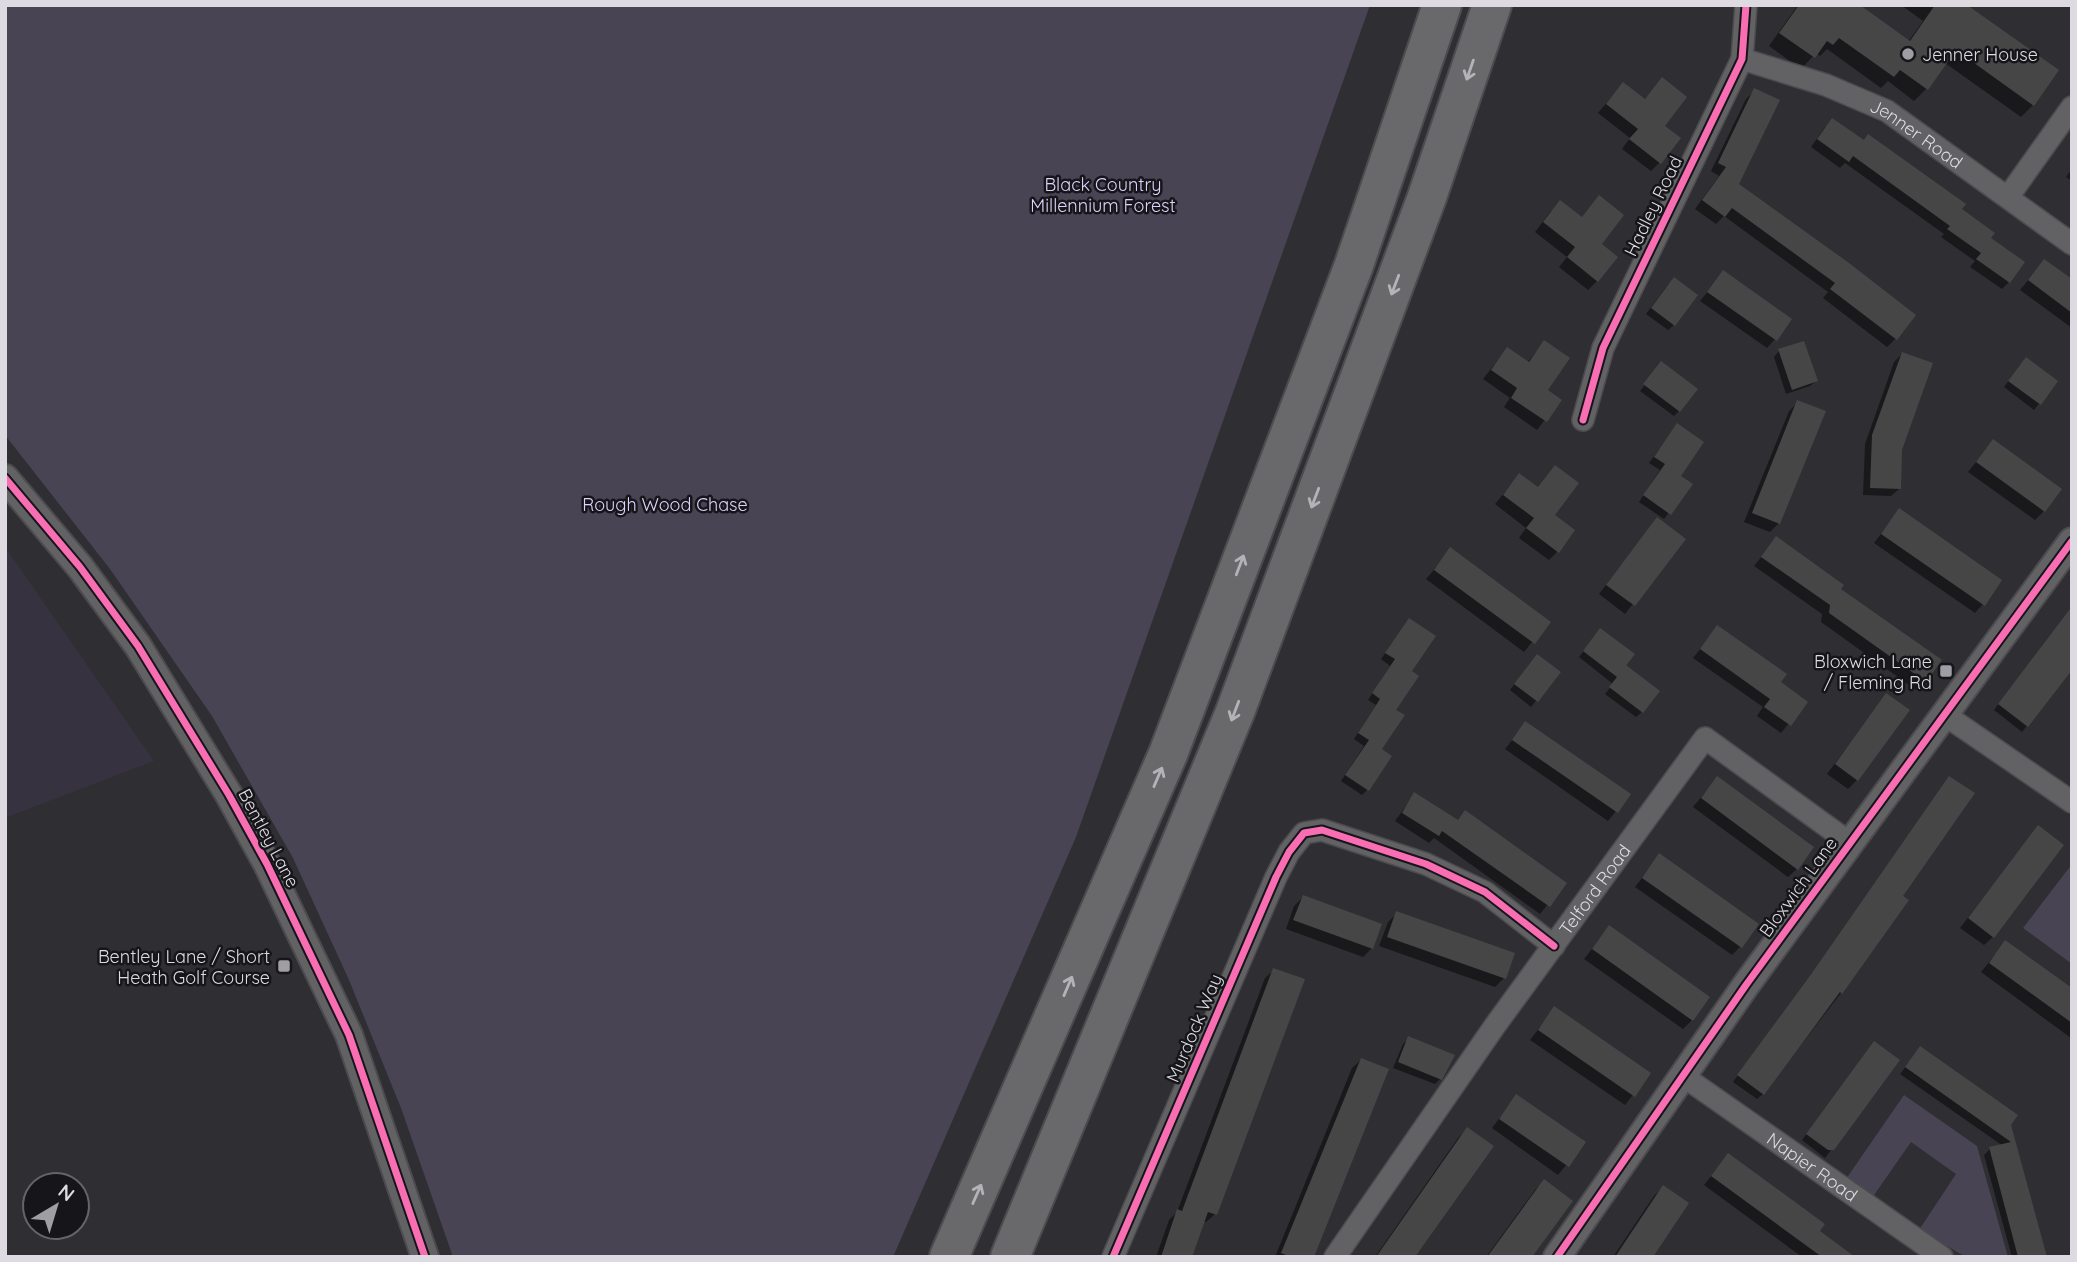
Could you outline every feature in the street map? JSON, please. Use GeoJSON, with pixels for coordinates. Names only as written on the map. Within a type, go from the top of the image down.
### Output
{"type":"FeatureCollection","features":[{"type":"Feature","properties":{"kind":"highway"},"geometry":{"type":"LineString","coordinates":[[949,1257],[1168,754],[1354,265],[1442,5]]}},
{"type":"Feature","properties":{"kind":"highway"},"geometry":{"type":"LineString","coordinates":[[1010,1257],[1235,712],[1427,197],[1492,5]]}},
{"type":"Feature","properties":{"kind":"street","name":"Hadley Road"},"geometry":{"type":"LineString","coordinates":[[1583,420],[1603,348],[1742,59],[1745,5]]}},
{"type":"Feature","properties":{"kind":"street","name":"Jenner Road"},"geometry":{"type":"LineString","coordinates":[[1742,59],[1826,85],[1887,111],[2072,244]]}},
{"type":"Feature","properties":{"kind":"street"},"geometry":{"type":"LineString","coordinates":[[2008,197],[2072,107]]}},
{"type":"Feature","properties":{"kind":"street","name":"Bentley Lane"},"geometry":{"type":"LineString","coordinates":[[5,478],[80,567],[138,646],[222,783],[267,864],[349,1035],[425,1257]]}},
{"type":"Feature","properties":{"kind":"street","name":"Bloxwich Lane"},"geometry":{"type":"LineString","coordinates":[[1557,1257],[1746,985],[2072,541]]}},
{"type":"Feature","properties":{"kind":"street"},"geometry":{"type":"LineString","coordinates":[[1945,715],[2072,802]]}},
{"type":"Feature","properties":{"kind":"street","name":"Telford Road"},"geometry":{"type":"LineString","coordinates":[[1335,1257],[1494,1027],[1705,738],[1850,844]]}},
{"type":"Feature","properties":{"kind":"street","name":"Murdock Way"},"geometry":{"type":"LineString","coordinates":[[1113,1257],[1276,877],[1289,852],[1304,833],[1322,830],[1426,864],[1485,892],[1554,946]]}},
{"type":"Feature","properties":{"kind":"street","name":"Napier Road"},"geometry":{"type":"LineString","coordinates":[[1683,1076],[1942,1257]]}},
{"type":"Feature","properties":{"kind":"shaded area"},"geometry":{"type":"Polygon","coordinates":[[[5,547],[154,761],[5,818],[5,547]]]}},
{"type":"Feature","properties":{"kind":"green space","name":"Rough Wood Chase"},"geometry":{"type":"Polygon","coordinates":[[[5,5],[1370,5],[1076,837],[893,1257],[453,1257],[401,1108],[349,980],[293,858],[212,716],[110,569],[5,435],[5,5]]]}},
{"type":"Feature","properties":{"kind":"green space"},"geometry":{"type":"Polygon","coordinates":[[[2072,864],[2072,964],[2023,928],[2072,864]]]}},
{"type":"Feature","properties":{"kind":"green space"},"geometry":{"type":"Polygon","coordinates":[[[1904,1095],[1977,1146],[2008,1257],[1966,1257],[1919,1230],[1956,1174],[1911,1142],[1872,1198],[1846,1179],[1904,1095]]]}},
{"type":"Feature","properties":{"kind":"building","name":"Jenner House"},"geometry":{"type":"Polygon","coordinates":[[[1799,5],[1860,5],[1910,41],[1935,5],[1967,5],[2059,70],[2034,106],[1956,50],[1928,90],[1900,70],[1894,77],[1839,38],[1833,45],[1827,41],[1815,58],[1779,33],[1799,5]]]}},
{"type":"Feature","properties":{"kind":"building"},"geometry":{"type":"Polygon","coordinates":[[[1662,77],[1687,97],[1665,126],[1681,138],[1661,164],[1629,139],[1638,129],[1606,104],[1623,82],[1645,99],[1662,77]]]}},
{"type":"Feature","properties":{"kind":"building"},"geometry":{"type":"Polygon","coordinates":[[[1754,88],[1780,100],[1739,184],[1916,315],[1897,340],[1830,289],[1835,283],[1732,208],[1725,217],[1702,200],[1726,167],[1718,163],[1754,88]]]}},
{"type":"Feature","properties":{"kind":"building"},"geometry":{"type":"Polygon","coordinates":[[[1832,118],[1864,140],[1868,134],[1966,204],[1962,209],[1995,233],[1991,238],[2025,262],[2010,283],[1976,259],[1981,253],[1947,229],[1950,226],[1853,156],[1849,162],[1817,139],[1832,118]]]}},
{"type":"Feature","properties":{"kind":"building"},"geometry":{"type":"Polygon","coordinates":[[[1599,195],[1624,215],[1602,244],[1618,257],[1598,282],[1567,257],[1575,247],[1543,222],[1560,200],[1582,217],[1599,195]]]}},
{"type":"Feature","properties":{"kind":"building"},"geometry":{"type":"Polygon","coordinates":[[[2044,259],[2072,279],[2072,313],[2028,280],[2044,259]]]}},
{"type":"Feature","properties":{"kind":"building"},"geometry":{"type":"Polygon","coordinates":[[[1723,270],[1792,319],[1777,341],[1707,292],[1723,270]]]}},
{"type":"Feature","properties":{"kind":"building"},"geometry":{"type":"Polygon","coordinates":[[[1674,277],[1698,295],[1675,326],[1651,308],[1674,277]]]}},
{"type":"Feature","properties":{"kind":"building"},"geometry":{"type":"Polygon","coordinates":[[[1544,340],[1570,358],[1548,390],[1562,400],[1547,422],[1511,398],[1517,388],[1491,370],[1507,347],[1529,362],[1544,340]]]}},
{"type":"Feature","properties":{"kind":"building"},"geometry":{"type":"Polygon","coordinates":[[[1804,341],[1818,381],[1792,390],[1778,349],[1804,341]]]}},
{"type":"Feature","properties":{"kind":"building"},"geometry":{"type":"Polygon","coordinates":[[[1902,352],[1933,363],[1902,450],[1901,489],[1870,488],[1872,435],[1902,352]]]}},
{"type":"Feature","properties":{"kind":"building"},"geometry":{"type":"Polygon","coordinates":[[[2026,357],[2058,381],[2041,405],[2008,381],[2026,357]]]}},
{"type":"Feature","properties":{"kind":"building"},"geometry":{"type":"Polygon","coordinates":[[[1661,361],[1698,389],[1680,412],[1643,384],[1661,361]]]}},
{"type":"Feature","properties":{"kind":"building"},"geometry":{"type":"Polygon","coordinates":[[[1797,400],[1826,411],[1780,524],[1752,513],[1797,400]]]}},
{"type":"Feature","properties":{"kind":"building"},"geometry":{"type":"Polygon","coordinates":[[[1677,423],[1704,442],[1681,476],[1693,484],[1671,515],[1643,495],[1665,464],[1654,457],[1677,423]]]}},
{"type":"Feature","properties":{"kind":"building"},"geometry":{"type":"Polygon","coordinates":[[[1993,439],[2062,489],[2045,512],[1976,462],[1993,439]]]}},
{"type":"Feature","properties":{"kind":"building"},"geometry":{"type":"Polygon","coordinates":[[[1555,465],[1579,483],[1555,515],[1575,530],[1559,553],[1526,528],[1534,518],[1503,495],[1519,473],[1538,487],[1555,465]]]}},
{"type":"Feature","properties":{"kind":"building"},"geometry":{"type":"Polygon","coordinates":[[[1899,508],[2002,580],[1985,606],[1881,534],[1899,508]]]}},
{"type":"Feature","properties":{"kind":"building"},"geometry":{"type":"Polygon","coordinates":[[[1657,517],[1686,539],[1635,606],[1606,585],[1657,517]]]}},
{"type":"Feature","properties":{"kind":"building"},"geometry":{"type":"Polygon","coordinates":[[[1776,536],[1844,585],[1841,589],[1942,660],[1926,682],[1829,613],[1830,605],[1761,557],[1776,536]]]}},
{"type":"Feature","properties":{"kind":"building"},"geometry":{"type":"Polygon","coordinates":[[[1450,547],[1551,622],[1535,644],[1434,570],[1450,547]]]}},
{"type":"Feature","properties":{"kind":"building"},"geometry":{"type":"Polygon","coordinates":[[[2072,606],[2072,670],[2028,727],[1998,704],[2072,606]]]}},
{"type":"Feature","properties":{"kind":"building"},"geometry":{"type":"Polygon","coordinates":[[[1409,618],[1436,636],[1412,671],[1419,676],[1396,710],[1405,715],[1382,749],[1392,756],[1369,791],[1345,775],[1369,740],[1358,733],[1380,699],[1372,693],[1395,659],[1385,653],[1409,618]]]}},
{"type":"Feature","properties":{"kind":"building"},"geometry":{"type":"Polygon","coordinates":[[[1717,625],[1787,674],[1781,682],[1808,702],[1791,726],[1764,707],[1770,699],[1700,649],[1717,625]]]}},
{"type":"Feature","properties":{"kind":"building"},"geometry":{"type":"Polygon","coordinates":[[[1600,628],[1635,654],[1626,665],[1660,691],[1643,713],[1609,687],[1617,677],[1583,651],[1600,628]]]}},
{"type":"Feature","properties":{"kind":"building"},"geometry":{"type":"Polygon","coordinates":[[[1537,654],[1561,672],[1538,702],[1514,684],[1537,654]]]}},
{"type":"Feature","properties":{"kind":"building"},"geometry":{"type":"Polygon","coordinates":[[[1886,693],[1910,710],[1858,781],[1835,764],[1886,693]]]}},
{"type":"Feature","properties":{"kind":"building"},"geometry":{"type":"Polygon","coordinates":[[[1525,721],[1631,794],[1618,813],[1512,740],[1525,721]]]}},
{"type":"Feature","properties":{"kind":"building"},"geometry":{"type":"Polygon","coordinates":[[[1717,776],[1814,847],[1798,870],[1701,798],[1717,776]]]}},
{"type":"Feature","properties":{"kind":"building"},"geometry":{"type":"Polygon","coordinates":[[[1949,776],[1975,793],[1903,896],[1909,900],[1842,994],[1840,992],[1764,1095],[1737,1075],[1812,973],[1949,776]]]}},
{"type":"Feature","properties":{"kind":"building"},"geometry":{"type":"Polygon","coordinates":[[[1414,792],[1458,820],[1465,810],[1567,883],[1550,907],[1442,831],[1439,836],[1402,813],[1414,792]]]}},
{"type":"Feature","properties":{"kind":"building"},"geometry":{"type":"Polygon","coordinates":[[[2038,825],[2064,845],[1994,938],[1968,918],[2038,825]]]}},
{"type":"Feature","properties":{"kind":"building"},"geometry":{"type":"Polygon","coordinates":[[[1659,853],[1759,924],[1742,948],[1642,878],[1659,853]]]}},
{"type":"Feature","properties":{"kind":"building"},"geometry":{"type":"Polygon","coordinates":[[[1303,895],[1382,924],[1373,949],[1293,920],[1303,895]]]}},
{"type":"Feature","properties":{"kind":"building"},"geometry":{"type":"Polygon","coordinates":[[[1396,911],[1515,953],[1506,979],[1387,937],[1396,911]]]}},
{"type":"Feature","properties":{"kind":"building"},"geometry":{"type":"Polygon","coordinates":[[[1609,925],[1710,997],[1693,1021],[1592,949],[1609,925]]]}},
{"type":"Feature","properties":{"kind":"building"},"geometry":{"type":"Polygon","coordinates":[[[2005,940],[2072,988],[2072,1023],[1989,963],[2005,940]]]}},
{"type":"Feature","properties":{"kind":"building"},"geometry":{"type":"Polygon","coordinates":[[[1273,968],[1305,979],[1217,1215],[1208,1212],[1192,1257],[1161,1257],[1177,1209],[1182,1211],[1273,968]]]}},
{"type":"Feature","properties":{"kind":"building"},"geometry":{"type":"Polygon","coordinates":[[[1554,1006],[1651,1073],[1635,1097],[1538,1030],[1554,1006]]]}},
{"type":"Feature","properties":{"kind":"building"},"geometry":{"type":"Polygon","coordinates":[[[1408,1036],[1455,1055],[1442,1080],[1398,1062],[1408,1036]]]}},
{"type":"Feature","properties":{"kind":"building"},"geometry":{"type":"Polygon","coordinates":[[[1874,1041],[1900,1060],[1834,1150],[1828,1150],[1806,1134],[1874,1041]]]}},
{"type":"Feature","properties":{"kind":"building"},"geometry":{"type":"Polygon","coordinates":[[[1920,1046],[2018,1115],[2011,1125],[2047,1257],[2018,1257],[1989,1147],[2011,1142],[1905,1067],[1920,1046]]]}},
{"type":"Feature","properties":{"kind":"building"},"geometry":{"type":"Polygon","coordinates":[[[1361,1058],[1389,1069],[1314,1257],[1291,1257],[1281,1253],[1361,1058]]]}},
{"type":"Feature","properties":{"kind":"building"},"geometry":{"type":"Polygon","coordinates":[[[1516,1094],[1586,1142],[1569,1167],[1499,1119],[1516,1094]]]}},
{"type":"Feature","properties":{"kind":"building"},"geometry":{"type":"Polygon","coordinates":[[[1467,1127],[1494,1146],[1415,1257],[1376,1257],[1467,1127]]]}},
{"type":"Feature","properties":{"kind":"building"},"geometry":{"type":"Polygon","coordinates":[[[1728,1153],[1825,1224],[1820,1231],[1855,1257],[1822,1257],[1711,1176],[1728,1153]]]}},
{"type":"Feature","properties":{"kind":"building"},"geometry":{"type":"Polygon","coordinates":[[[1544,1179],[1573,1201],[1532,1257],[1487,1257],[1544,1179]]]}},
{"type":"Feature","properties":{"kind":"building"},"geometry":{"type":"Polygon","coordinates":[[[1663,1185],[1689,1203],[1653,1257],[1615,1257],[1663,1185]]]}},
{"type":"Feature","properties":{"kind":"cycle path"},"geometry":{"type":"LineString","coordinates":[[1583,420],[1603,348],[1742,59],[1746,5]]}},
{"type":"Feature","properties":{"kind":"cycle path"},"geometry":{"type":"LineString","coordinates":[[5,478],[80,567],[138,646],[229,795],[267,864],[349,1035],[425,1257]]}},
{"type":"Feature","properties":{"kind":"cycle path"},"geometry":{"type":"LineString","coordinates":[[1557,1257],[1746,985],[2072,541]]}},
{"type":"Feature","properties":{"kind":"cycle path"},"geometry":{"type":"LineString","coordinates":[[1113,1257],[1276,877],[1289,852],[1304,833],[1322,830],[1426,864],[1485,892],[1554,946]]}},
{"type":"Feature","properties":{"kind":"place","name":"Jenner House"},"geometry":{"type":"Point","coordinates":[1908,54]}},
{"type":"Feature","properties":{"kind":"place","name":"Bloxwich Lane / Fleming Rd"},"geometry":{"type":"Point","coordinates":[1946,671]}},
{"type":"Feature","properties":{"kind":"place","name":"Bentley Lane / Short Heath Golf Course"},"geometry":{"type":"Point","coordinates":[284,966]}},
{"type":"Feature","properties":{"kind":"park label","name":"Black Country Millennium Forest"},"geometry":{"type":"Point","coordinates":[1103,194]}}]}
